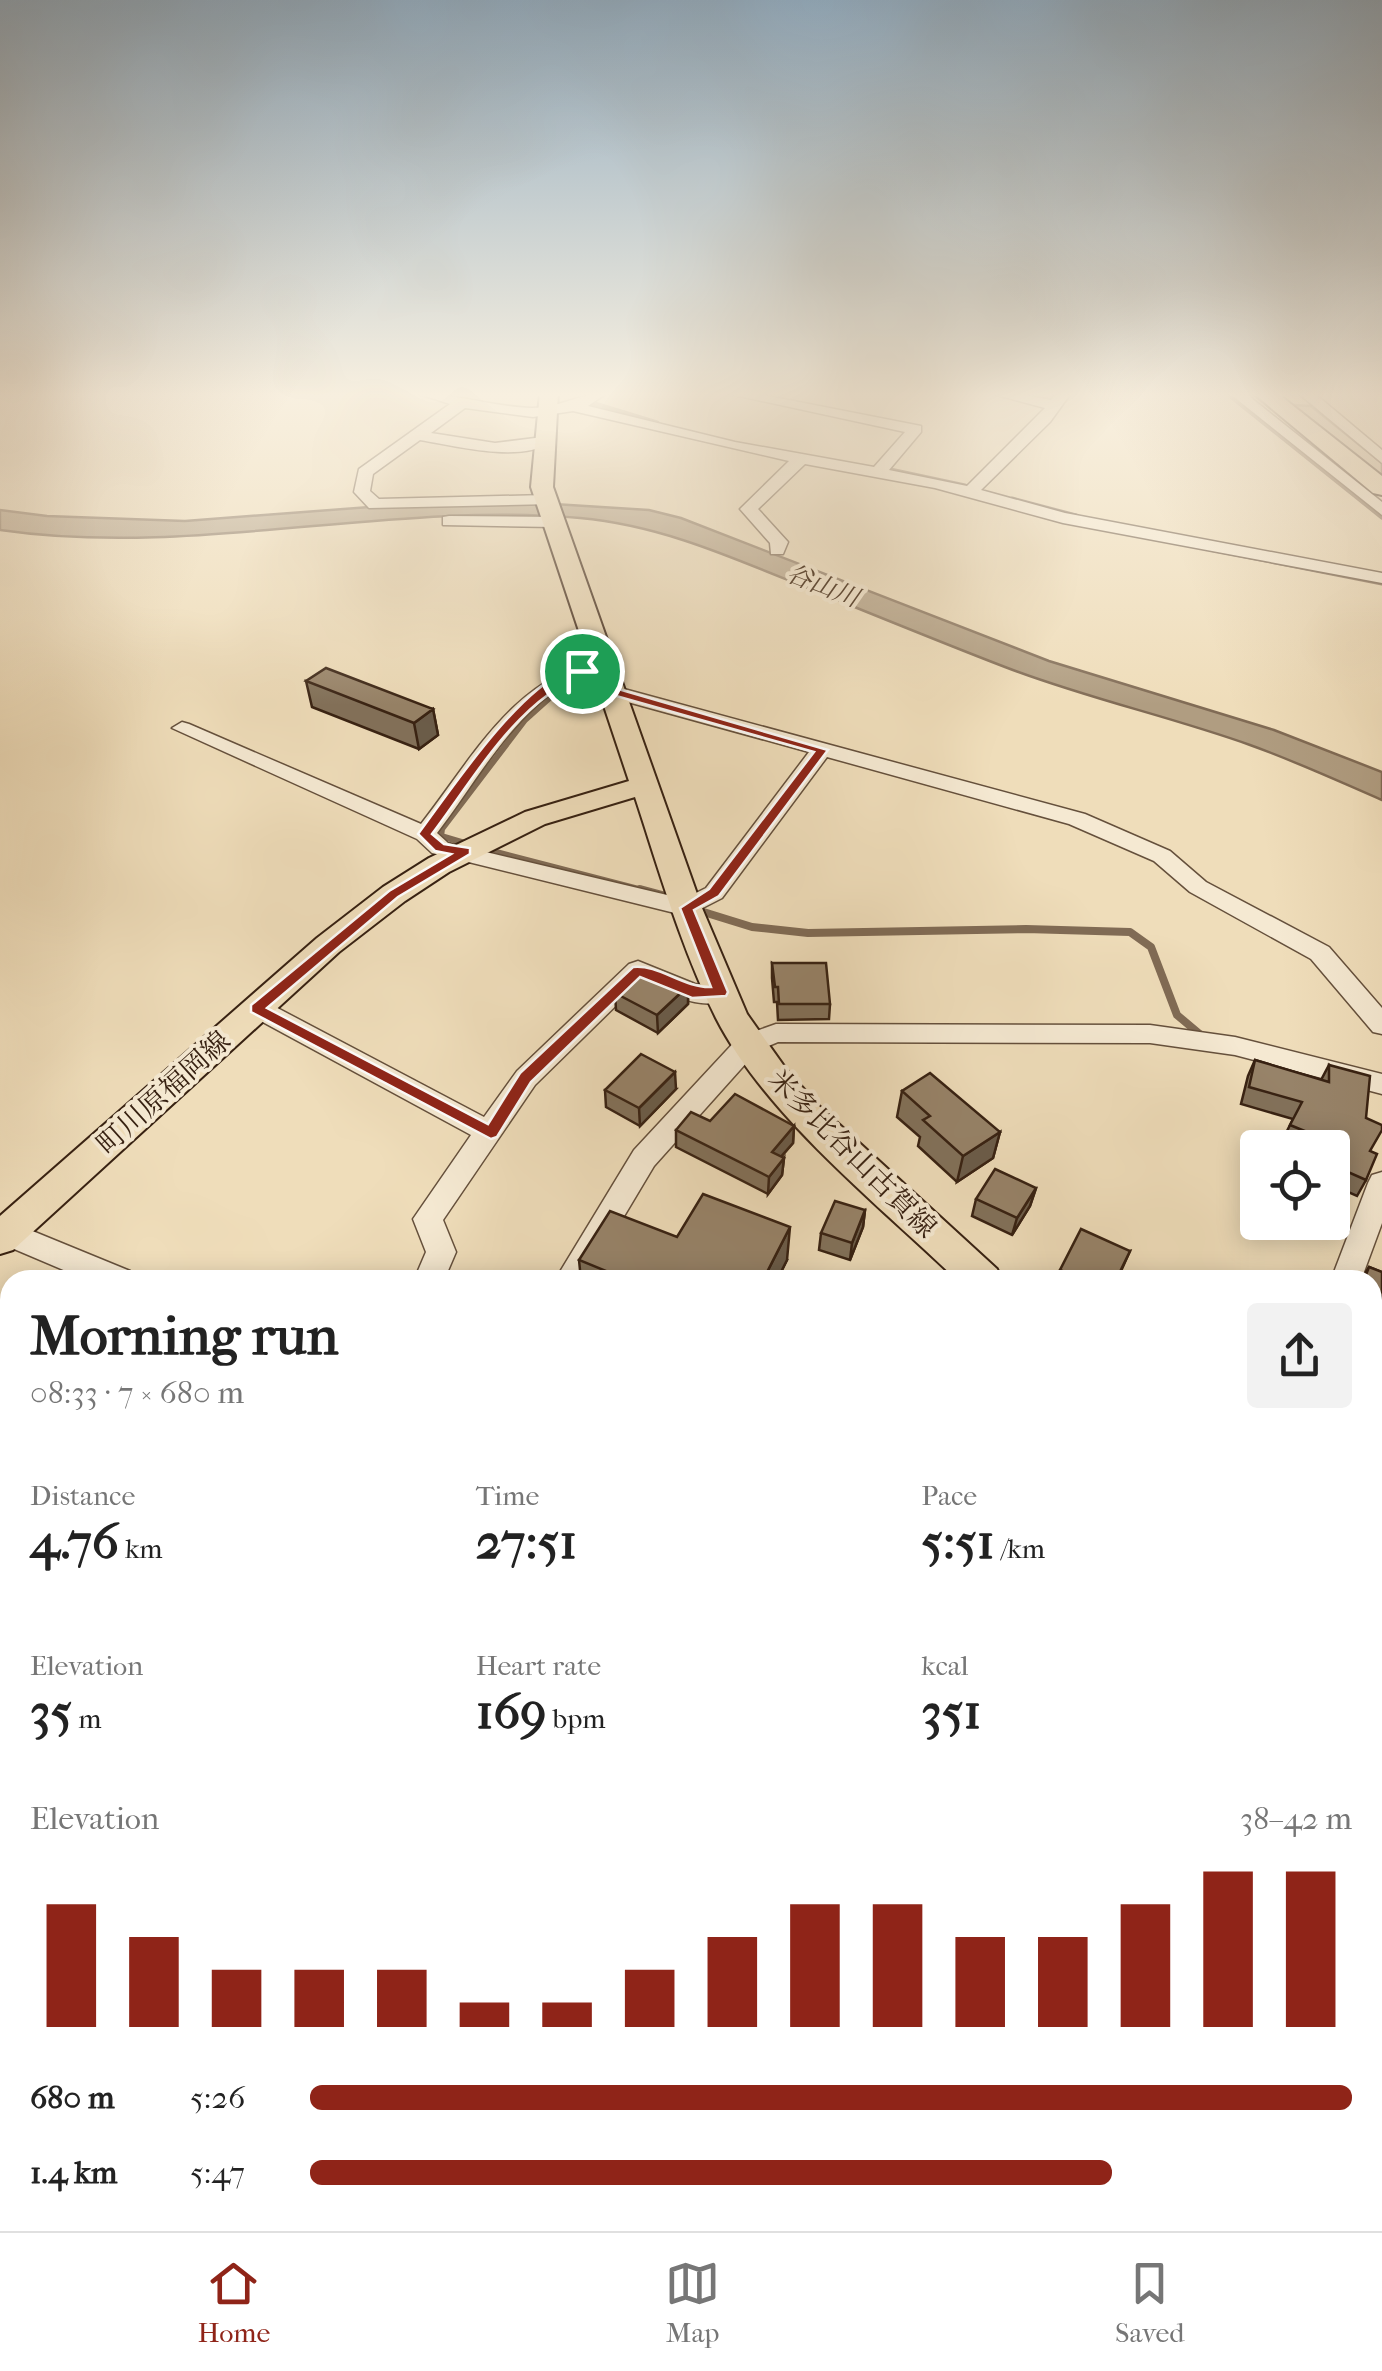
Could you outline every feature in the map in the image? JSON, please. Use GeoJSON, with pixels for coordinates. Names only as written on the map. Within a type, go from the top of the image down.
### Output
{"type":"FeatureCollection","features":[{"type":"Feature","properties":{"kind":"main road","name":"米多比谷山古賀線"},"geometry":{"type":"LineString","coordinates":[[546,497],[687,908],[720,992],[748,1044],[807,1116],[972,1270]]}},
{"type":"Feature","properties":{"kind":"main road","name":"町川原福岡線"},"geometry":{"type":"LineString","coordinates":[[4,1236],[256,1008],[394,894],[465,851],[535,818],[644,785]]}},
{"type":"Feature","properties":{"kind":"street"},"geometry":{"type":"LineString","coordinates":[[368,497],[375,504],[548,508]]}},
{"type":"Feature","properties":{"kind":"street"},"geometry":{"type":"LineString","coordinates":[[761,497],[748,509],[771,531],[778,542],[777,550]]}},
{"type":"Feature","properties":{"kind":"street"},"geometry":{"type":"LineString","coordinates":[[988,497],[1063,518],[1382,578]]}},
{"type":"Feature","properties":{"kind":"street"},"geometry":{"type":"LineString","coordinates":[[448,521],[548,508]]}},
{"type":"Feature","properties":{"kind":"street"},"geometry":{"type":"LineString","coordinates":[[425,834],[498,738],[532,702],[566,675],[603,666]]}},
{"type":"Feature","properties":{"kind":"street"},"geometry":{"type":"LineString","coordinates":[[613,692],[942,779],[1076,819],[1162,856],[1198,887],[1320,954],[1382,1024]]}},
{"type":"Feature","properties":{"kind":"street"},"geometry":{"type":"LineString","coordinates":[[182,728],[425,834],[440,848],[687,908],[714,892],[822,750]]}},
{"type":"Feature","properties":{"kind":"street"},"geometry":{"type":"LineString","coordinates":[[433,1270],[441,1252],[428,1219],[526,1078],[638,970],[692,993],[720,992]]}},
{"type":"Feature","properties":{"kind":"street"},"geometry":{"type":"LineString","coordinates":[[256,1008],[491,1133]]}},
{"type":"Feature","properties":{"kind":"street"},"geometry":{"type":"LineString","coordinates":[[576,1270],[644,1158],[748,1044],[776,1033],[1150,1034],[1235,1046],[1382,1084]]}},
{"type":"Feature","properties":{"kind":"street"},"geometry":{"type":"LineString","coordinates":[[1350,1270],[1382,1183]]}},
{"type":"Feature","properties":{"kind":"street"},"geometry":{"type":"LineString","coordinates":[[4,1236],[93,1270]]}},
{"type":"Feature","properties":{"kind":"water","name":"谷山川"},"geometry":{"type":"Polygon","coordinates":[[[522,502],[649,510],[681,518],[1049,661],[1274,730],[1382,772],[1382,800],[1250,745],[1005,667],[716,552],[636,527],[580,518],[508,515],[145,538],[72,537],[0,530],[0,510],[47,516],[185,521],[383,506],[522,502]]]}},
{"type":"Feature","properties":{"kind":"building"},"geometry":{"type":"Polygon","coordinates":[[[326,668],[433,709],[414,723],[306,681],[326,668]]]}},
{"type":"Feature","properties":{"kind":"building"},"geometry":{"type":"Polygon","coordinates":[[[772,963],[826,963],[830,1004],[779,1004],[772,963]]]}},
{"type":"Feature","properties":{"kind":"building"},"geometry":{"type":"Polygon","coordinates":[[[641,968],[688,986],[657,1015],[615,993],[641,968]]]}},
{"type":"Feature","properties":{"kind":"building"},"geometry":{"type":"Polygon","coordinates":[[[641,1054],[675,1072],[639,1108],[605,1090],[641,1054]]]}},
{"type":"Feature","properties":{"kind":"building"},"geometry":{"type":"Polygon","coordinates":[[[1255,1060],[1329,1082],[1329,1065],[1370,1076],[1366,1118],[1382,1125],[1382,1130],[1370,1151],[1377,1154],[1366,1180],[1350,1173],[1350,1130],[1302,1130],[1290,1125],[1302,1102],[1249,1087],[1255,1060]]]}},
{"type":"Feature","properties":{"kind":"building"},"geometry":{"type":"Polygon","coordinates":[[[930,1073],[1000,1132],[963,1156],[923,1120],[930,1116],[902,1091],[930,1073]]]}},
{"type":"Feature","properties":{"kind":"building"},"geometry":{"type":"Polygon","coordinates":[[[735,1094],[794,1126],[772,1152],[784,1158],[769,1177],[676,1130],[691,1112],[710,1121],[735,1094]]]}},
{"type":"Feature","properties":{"kind":"building"},"geometry":{"type":"Polygon","coordinates":[[[995,1169],[1036,1188],[1017,1218],[976,1199],[995,1169]]]}},
{"type":"Feature","properties":{"kind":"building"},"geometry":{"type":"Polygon","coordinates":[[[703,1194],[790,1227],[768,1270],[604,1270],[579,1260],[610,1211],[677,1237],[703,1194]]]}},
{"type":"Feature","properties":{"kind":"building"},"geometry":{"type":"Polygon","coordinates":[[[835,1201],[865,1210],[852,1243],[821,1233],[835,1201]]]}},
{"type":"Feature","properties":{"kind":"building"},"geometry":{"type":"Polygon","coordinates":[[[1081,1229],[1130,1251],[1121,1270],[1060,1270],[1081,1229]]]}},
{"type":"Feature","properties":{"kind":"waterway"},"geometry":{"type":"LineString","coordinates":[[1357,497],[1382,517]]}},
{"type":"Feature","properties":{"kind":"waterway"},"geometry":{"type":"LineString","coordinates":[[1012,499],[1076,516]]}},
{"type":"Feature","properties":{"kind":"waterway"},"geometry":{"type":"LineString","coordinates":[[1210,549],[1382,583]]}},
{"type":"Feature","properties":{"kind":"waterway"},"geometry":{"type":"LineString","coordinates":[[468,844],[441,836],[442,829],[525,720],[564,685],[569,669]]}},
{"type":"Feature","properties":{"kind":"waterway"},"geometry":{"type":"LineString","coordinates":[[481,848],[650,892]]}},
{"type":"Feature","properties":{"kind":"waterway"},"geometry":{"type":"LineString","coordinates":[[640,889],[666,896]]}},
{"type":"Feature","properties":{"kind":"waterway"},"geometry":{"type":"LineString","coordinates":[[697,910],[752,927],[808,933],[1026,929],[1130,932],[1151,947],[1177,1015],[1202,1036]]}},
{"type":"Feature","properties":{"kind":"route"},"geometry":{"type":"LineString","coordinates":[[603,666],[613,692],[822,750],[714,892],[687,908],[720,992],[692,993],[638,970],[567,1034],[526,1078],[491,1133],[256,1008],[394,894],[465,851],[440,848],[425,834],[498,738],[532,702],[566,675],[582,671],[603,666]]}}]}
